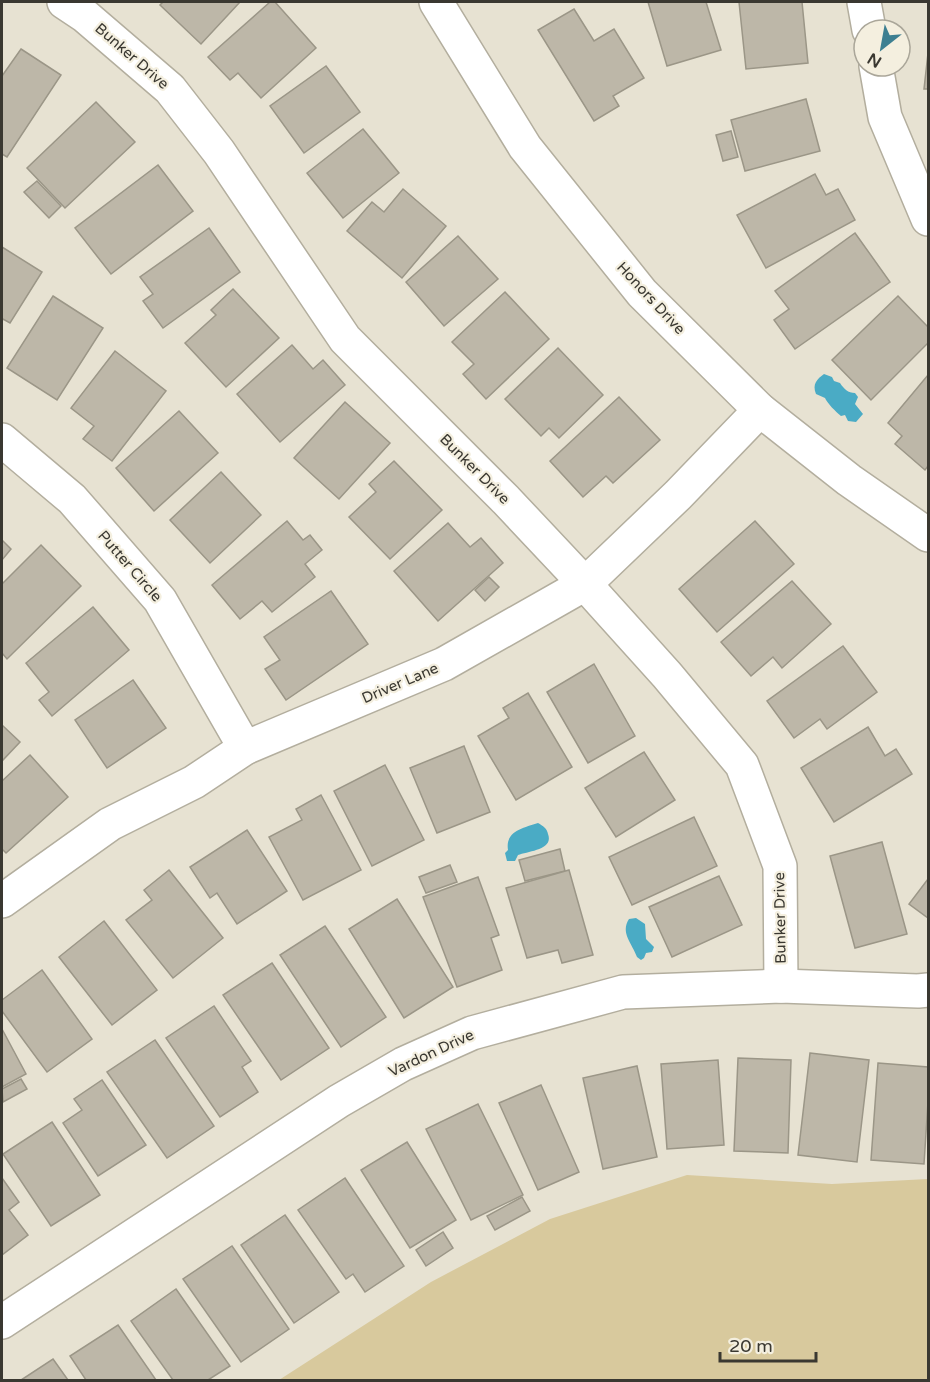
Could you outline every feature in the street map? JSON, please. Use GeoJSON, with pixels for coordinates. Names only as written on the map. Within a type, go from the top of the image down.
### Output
{"type":"FeatureCollection","features":[{"type":"Feature","properties":{"kind":"street","name":"Bunker Drive"},"geometry":{"type":"LineString","coordinates":[[64,2],[85,16],[170,89],[219,152],[345,339],[506,500],[585,584],[668,675],[742,765],[780,866],[781,986]]}},
{"type":"Feature","properties":{"kind":"street","name":"Honors Drive"},"geometry":{"type":"LineString","coordinates":[[436,2],[525,147],[642,293],[760,410],[849,480],[928,535]]}},
{"type":"Feature","properties":{"kind":"street"},"geometry":{"type":"LineString","coordinates":[[864,2],[867,18]]}},
{"type":"Feature","properties":{"kind":"street"},"geometry":{"type":"LineString","coordinates":[[878,78],[885,117],[928,219]]}},
{"type":"Feature","properties":{"kind":"street","name":"Driver Lane"},"geometry":{"type":"LineString","coordinates":[[2,901],[110,824],[194,782],[245,748],[444,664],[585,584],[678,495],[760,410]]}},
{"type":"Feature","properties":{"kind":"street","name":"Putter Circle"},"geometry":{"type":"LineString","coordinates":[[2,440],[72,499],[160,600],[245,748]]}},
{"type":"Feature","properties":{"kind":"street","name":"Vardon Drive"},"geometry":{"type":"LineString","coordinates":[[2,1322],[339,1101],[403,1064],[472,1033],[623,992],[781,986],[928,990]]}},
{"type":"Feature","properties":{"kind":"shaded area"},"geometry":{"type":"Polygon","coordinates":[[[687,1175],[832,1184],[928,1179],[928,1380],[279,1380],[431,1282],[550,1219],[687,1175]]]}},
{"type":"Feature","properties":{"kind":"water"},"geometry":{"type":"Polygon","coordinates":[[[824,374],[832,377],[834,381],[858,397],[855,404],[863,414],[856,422],[848,421],[845,415],[841,416],[825,398],[816,394],[816,382],[824,374]]]}},
{"type":"Feature","properties":{"kind":"water"},"geometry":{"type":"Polygon","coordinates":[[[538,823],[547,830],[549,839],[544,847],[518,855],[515,861],[507,861],[505,853],[512,834],[538,823]]]}},
{"type":"Feature","properties":{"kind":"water"},"geometry":{"type":"Polygon","coordinates":[[[636,918],[645,924],[646,939],[654,947],[652,952],[646,953],[641,960],[637,957],[626,933],[629,919],[636,918]]]}},
{"type":"Feature","properties":{"kind":"building"},"geometry":{"type":"Polygon","coordinates":[[[163,2],[240,2],[201,44],[160,5],[163,2]]]}},
{"type":"Feature","properties":{"kind":"building"},"geometry":{"type":"Polygon","coordinates":[[[270,2],[275,2],[316,48],[261,98],[238,73],[230,80],[208,57],[270,2]]]}},
{"type":"Feature","properties":{"kind":"building"},"geometry":{"type":"Polygon","coordinates":[[[648,2],[706,2],[721,50],[667,66],[648,2]]]}},
{"type":"Feature","properties":{"kind":"building"},"geometry":{"type":"Polygon","coordinates":[[[739,2],[802,2],[808,63],[746,69],[739,2]]]}},
{"type":"Feature","properties":{"kind":"building"},"geometry":{"type":"Polygon","coordinates":[[[574,9],[594,41],[614,29],[644,78],[613,96],[619,106],[594,121],[538,30],[574,9]]]}},
{"type":"Feature","properties":{"kind":"building"},"geometry":{"type":"Polygon","coordinates":[[[21,49],[61,75],[7,157],[2,154],[2,76],[21,49]]]}},
{"type":"Feature","properties":{"kind":"building"},"geometry":{"type":"Polygon","coordinates":[[[928,53],[928,89],[924,89],[928,53]]]}},
{"type":"Feature","properties":{"kind":"building"},"geometry":{"type":"Polygon","coordinates":[[[326,66],[360,112],[304,153],[270,106],[326,66]]]}},
{"type":"Feature","properties":{"kind":"building"},"geometry":{"type":"Polygon","coordinates":[[[806,99],[820,151],[745,171],[731,120],[806,99]]]}},
{"type":"Feature","properties":{"kind":"building"},"geometry":{"type":"Polygon","coordinates":[[[96,102],[135,142],[65,208],[27,168],[96,102]]]}},
{"type":"Feature","properties":{"kind":"building"},"geometry":{"type":"Polygon","coordinates":[[[363,129],[399,173],[343,218],[307,173],[363,129]]]}},
{"type":"Feature","properties":{"kind":"building"},"geometry":{"type":"Polygon","coordinates":[[[731,131],[738,157],[723,161],[716,135],[731,131]]]}},
{"type":"Feature","properties":{"kind":"building"},"geometry":{"type":"Polygon","coordinates":[[[158,165],[193,211],[111,274],[75,228],[158,165]]]}},
{"type":"Feature","properties":{"kind":"building"},"geometry":{"type":"Polygon","coordinates":[[[815,174],[826,195],[838,189],[855,220],[766,268],[737,215],[815,174]]]}},
{"type":"Feature","properties":{"kind":"building"},"geometry":{"type":"Polygon","coordinates":[[[37,181],[61,206],[49,218],[24,192],[37,181]]]}},
{"type":"Feature","properties":{"kind":"building"},"geometry":{"type":"Polygon","coordinates":[[[403,189],[446,226],[402,278],[347,231],[372,202],[384,212],[403,189]]]}},
{"type":"Feature","properties":{"kind":"building"},"geometry":{"type":"Polygon","coordinates":[[[209,228],[240,272],[163,328],[143,301],[153,294],[140,277],[209,228]]]}},
{"type":"Feature","properties":{"kind":"building"},"geometry":{"type":"Polygon","coordinates":[[[855,233],[890,282],[795,349],[774,320],[789,309],[775,291],[855,233]]]}},
{"type":"Feature","properties":{"kind":"building"},"geometry":{"type":"Polygon","coordinates":[[[458,236],[498,279],[444,326],[406,282],[458,236]]]}},
{"type":"Feature","properties":{"kind":"building"},"geometry":{"type":"Polygon","coordinates":[[[2,247],[42,272],[10,323],[3,319],[2,321],[2,247]]]}},
{"type":"Feature","properties":{"kind":"building"},"geometry":{"type":"Polygon","coordinates":[[[233,289],[279,338],[226,387],[185,343],[216,315],[211,310],[233,289]]]}},
{"type":"Feature","properties":{"kind":"building"},"geometry":{"type":"Polygon","coordinates":[[[505,292],[549,339],[486,399],[463,374],[474,364],[452,342],[505,292]]]}},
{"type":"Feature","properties":{"kind":"building"},"geometry":{"type":"Polygon","coordinates":[[[53,296],[103,328],[57,400],[7,368],[53,296]]]}},
{"type":"Feature","properties":{"kind":"building"},"geometry":{"type":"Polygon","coordinates":[[[898,296],[928,327],[928,343],[871,400],[832,360],[898,296]]]}},
{"type":"Feature","properties":{"kind":"building"},"geometry":{"type":"Polygon","coordinates":[[[292,345],[313,369],[323,360],[345,385],[280,442],[237,394],[292,345]]]}},
{"type":"Feature","properties":{"kind":"building"},"geometry":{"type":"Polygon","coordinates":[[[558,348],[603,395],[559,438],[549,428],[541,436],[505,399],[558,348]]]}},
{"type":"Feature","properties":{"kind":"building"},"geometry":{"type":"Polygon","coordinates":[[[115,351],[166,391],[112,461],[83,439],[94,426],[71,408],[115,351]]]}},
{"type":"Feature","properties":{"kind":"building"},"geometry":{"type":"Polygon","coordinates":[[[928,375],[928,466],[925,470],[895,444],[902,436],[888,423],[928,375]]]}},
{"type":"Feature","properties":{"kind":"building"},"geometry":{"type":"Polygon","coordinates":[[[619,397],[660,440],[613,483],[606,476],[583,497],[550,461],[619,397]]]}},
{"type":"Feature","properties":{"kind":"building"},"geometry":{"type":"Polygon","coordinates":[[[345,402],[390,443],[339,499],[294,458],[345,402]]]}},
{"type":"Feature","properties":{"kind":"building"},"geometry":{"type":"Polygon","coordinates":[[[179,411],[218,453],[154,511],[116,468],[179,411]]]}},
{"type":"Feature","properties":{"kind":"building"},"geometry":{"type":"Polygon","coordinates":[[[394,461],[442,510],[390,559],[349,517],[376,492],[369,484],[394,461]]]}},
{"type":"Feature","properties":{"kind":"building"},"geometry":{"type":"Polygon","coordinates":[[[221,472],[261,515],[210,563],[170,520],[221,472]]]}},
{"type":"Feature","properties":{"kind":"building"},"geometry":{"type":"Polygon","coordinates":[[[287,521],[303,540],[310,535],[322,550],[305,564],[315,577],[272,612],[262,601],[240,619],[212,585],[287,521]]]}},
{"type":"Feature","properties":{"kind":"building"},"geometry":{"type":"Polygon","coordinates":[[[755,521],[794,564],[717,632],[679,589],[755,521]]]}},
{"type":"Feature","properties":{"kind":"building"},"geometry":{"type":"Polygon","coordinates":[[[448,523],[470,547],[481,538],[503,563],[438,621],[394,571],[448,523]]]}},
{"type":"Feature","properties":{"kind":"building"},"geometry":{"type":"Polygon","coordinates":[[[2,540],[11,549],[2,560],[2,540]]]}},
{"type":"Feature","properties":{"kind":"building"},"geometry":{"type":"Polygon","coordinates":[[[41,545],[81,586],[7,659],[2,653],[2,584],[41,545]]]}},
{"type":"Feature","properties":{"kind":"building"},"geometry":{"type":"Polygon","coordinates":[[[489,577],[499,587],[485,601],[475,590],[489,577]]]}},
{"type":"Feature","properties":{"kind":"building"},"geometry":{"type":"Polygon","coordinates":[[[792,581],[831,624],[782,668],[773,657],[751,676],[721,642],[792,581]]]}},
{"type":"Feature","properties":{"kind":"building"},"geometry":{"type":"Polygon","coordinates":[[[331,591],[368,644],[286,700],[265,669],[280,660],[264,637],[331,591]]]}},
{"type":"Feature","properties":{"kind":"building"},"geometry":{"type":"Polygon","coordinates":[[[93,607],[129,650],[52,716],[39,700],[49,692],[26,663],[93,607]]]}},
{"type":"Feature","properties":{"kind":"building"},"geometry":{"type":"Polygon","coordinates":[[[843,646],[877,692],[827,729],[820,719],[794,738],[767,701],[843,646]]]}},
{"type":"Feature","properties":{"kind":"building"},"geometry":{"type":"Polygon","coordinates":[[[594,664],[635,736],[588,763],[547,692],[594,664]]]}},
{"type":"Feature","properties":{"kind":"building"},"geometry":{"type":"Polygon","coordinates":[[[133,680],[166,728],[107,768],[75,720],[133,680]]]}},
{"type":"Feature","properties":{"kind":"building"},"geometry":{"type":"Polygon","coordinates":[[[528,693],[572,767],[516,800],[478,736],[509,718],[503,708],[528,693]]]}},
{"type":"Feature","properties":{"kind":"building"},"geometry":{"type":"Polygon","coordinates":[[[2,725],[20,742],[2,761],[2,725]]]}},
{"type":"Feature","properties":{"kind":"building"},"geometry":{"type":"Polygon","coordinates":[[[868,727],[885,756],[896,749],[912,774],[834,822],[801,768],[868,727]]]}},
{"type":"Feature","properties":{"kind":"building"},"geometry":{"type":"Polygon","coordinates":[[[464,746],[490,812],[437,833],[410,768],[464,746]]]}},
{"type":"Feature","properties":{"kind":"building"},"geometry":{"type":"Polygon","coordinates":[[[644,752],[675,800],[616,837],[585,788],[644,752]]]}},
{"type":"Feature","properties":{"kind":"building"},"geometry":{"type":"Polygon","coordinates":[[[30,755],[68,797],[6,853],[2,849],[2,781],[30,755]]]}},
{"type":"Feature","properties":{"kind":"building"},"geometry":{"type":"Polygon","coordinates":[[[385,765],[424,840],[372,866],[334,791],[385,765]]]}},
{"type":"Feature","properties":{"kind":"building"},"geometry":{"type":"Polygon","coordinates":[[[321,795],[361,870],[303,900],[269,837],[302,820],[296,809],[321,795]]]}},
{"type":"Feature","properties":{"kind":"building"},"geometry":{"type":"Polygon","coordinates":[[[694,817],[717,866],[632,905],[609,857],[694,817]]]}},
{"type":"Feature","properties":{"kind":"building"},"geometry":{"type":"Polygon","coordinates":[[[247,830],[287,891],[237,924],[217,893],[210,898],[190,867],[247,830]]]}},
{"type":"Feature","properties":{"kind":"building"},"geometry":{"type":"Polygon","coordinates":[[[882,842],[907,934],[855,948],[830,856],[882,842]]]}},
{"type":"Feature","properties":{"kind":"building"},"geometry":{"type":"Polygon","coordinates":[[[560,849],[565,871],[525,881],[519,860],[560,849]]]}},
{"type":"Feature","properties":{"kind":"building"},"geometry":{"type":"Polygon","coordinates":[[[450,865],[457,882],[426,893],[419,877],[450,865]]]}},
{"type":"Feature","properties":{"kind":"building"},"geometry":{"type":"Polygon","coordinates":[[[169,870],[223,938],[173,978],[126,920],[152,900],[144,890],[169,870]]]}},
{"type":"Feature","properties":{"kind":"building"},"geometry":{"type":"Polygon","coordinates":[[[569,870],[593,955],[562,963],[558,950],[527,958],[506,888],[569,870]]]}},
{"type":"Feature","properties":{"kind":"building"},"geometry":{"type":"Polygon","coordinates":[[[719,876],[742,925],[672,957],[649,907],[719,876]]]}},
{"type":"Feature","properties":{"kind":"building"},"geometry":{"type":"Polygon","coordinates":[[[478,877],[499,935],[491,938],[502,970],[457,987],[423,897],[478,877]]]}},
{"type":"Feature","properties":{"kind":"building"},"geometry":{"type":"Polygon","coordinates":[[[928,879],[928,918],[909,904],[928,879]]]}},
{"type":"Feature","properties":{"kind":"building"},"geometry":{"type":"Polygon","coordinates":[[[397,899],[453,987],[404,1018],[349,929],[397,899]]]}},
{"type":"Feature","properties":{"kind":"building"},"geometry":{"type":"Polygon","coordinates":[[[104,921],[157,990],[112,1025],[59,957],[104,921]]]}},
{"type":"Feature","properties":{"kind":"building"},"geometry":{"type":"Polygon","coordinates":[[[325,926],[386,1017],[341,1047],[280,955],[325,926]]]}},
{"type":"Feature","properties":{"kind":"building"},"geometry":{"type":"Polygon","coordinates":[[[272,963],[329,1048],[281,1080],[223,995],[272,963]]]}},
{"type":"Feature","properties":{"kind":"building"},"geometry":{"type":"Polygon","coordinates":[[[42,970],[92,1039],[47,1072],[2,1011],[2,1000],[42,970]]]}},
{"type":"Feature","properties":{"kind":"building"},"geometry":{"type":"Polygon","coordinates":[[[214,1006],[251,1061],[242,1067],[258,1092],[220,1117],[166,1038],[214,1006]]]}},
{"type":"Feature","properties":{"kind":"building"},"geometry":{"type":"Polygon","coordinates":[[[2,1029],[26,1074],[2,1087],[2,1029]]]}},
{"type":"Feature","properties":{"kind":"building"},"geometry":{"type":"Polygon","coordinates":[[[155,1040],[214,1126],[167,1158],[107,1072],[155,1040]]]}},
{"type":"Feature","properties":{"kind":"building"},"geometry":{"type":"Polygon","coordinates":[[[810,1053],[869,1060],[857,1162],[798,1155],[810,1053]]]}},
{"type":"Feature","properties":{"kind":"building"},"geometry":{"type":"Polygon","coordinates":[[[738,1058],[791,1060],[788,1153],[734,1151],[738,1058]]]}},
{"type":"Feature","properties":{"kind":"building"},"geometry":{"type":"Polygon","coordinates":[[[718,1060],[724,1145],[667,1149],[661,1064],[718,1060]]]}},
{"type":"Feature","properties":{"kind":"building"},"geometry":{"type":"Polygon","coordinates":[[[878,1063],[928,1067],[924,1164],[871,1160],[878,1063]]]}},
{"type":"Feature","properties":{"kind":"building"},"geometry":{"type":"Polygon","coordinates":[[[637,1066],[657,1157],[603,1169],[583,1078],[637,1066]]]}},
{"type":"Feature","properties":{"kind":"building"},"geometry":{"type":"Polygon","coordinates":[[[21,1079],[27,1089],[3,1102],[2,1089],[21,1079]]]}},
{"type":"Feature","properties":{"kind":"building"},"geometry":{"type":"Polygon","coordinates":[[[102,1080],[146,1145],[98,1176],[63,1123],[82,1110],[74,1099],[102,1080]]]}},
{"type":"Feature","properties":{"kind":"building"},"geometry":{"type":"Polygon","coordinates":[[[541,1085],[579,1172],[538,1190],[499,1103],[541,1085]]]}},
{"type":"Feature","properties":{"kind":"building"},"geometry":{"type":"Polygon","coordinates":[[[478,1104],[523,1195],[471,1220],[426,1129],[478,1104]]]}},
{"type":"Feature","properties":{"kind":"building"},"geometry":{"type":"Polygon","coordinates":[[[52,1122],[100,1195],[51,1226],[3,1154],[52,1122]]]}},
{"type":"Feature","properties":{"kind":"building"},"geometry":{"type":"Polygon","coordinates":[[[407,1142],[456,1220],[410,1248],[361,1170],[407,1142]]]}},
{"type":"Feature","properties":{"kind":"building"},"geometry":{"type":"Polygon","coordinates":[[[2,1178],[19,1202],[9,1210],[28,1235],[2,1255],[2,1178]]]}},
{"type":"Feature","properties":{"kind":"building"},"geometry":{"type":"Polygon","coordinates":[[[345,1178],[404,1266],[365,1292],[353,1274],[346,1279],[298,1210],[345,1178]]]}},
{"type":"Feature","properties":{"kind":"building"},"geometry":{"type":"Polygon","coordinates":[[[522,1197],[530,1211],[495,1230],[487,1216],[522,1197]]]}},
{"type":"Feature","properties":{"kind":"building"},"geometry":{"type":"Polygon","coordinates":[[[285,1215],[339,1292],[294,1323],[241,1245],[285,1215]]]}},
{"type":"Feature","properties":{"kind":"building"},"geometry":{"type":"Polygon","coordinates":[[[443,1232],[453,1248],[426,1266],[416,1250],[443,1232]]]}},
{"type":"Feature","properties":{"kind":"building"},"geometry":{"type":"Polygon","coordinates":[[[232,1246],[289,1329],[241,1362],[183,1279],[232,1246]]]}},
{"type":"Feature","properties":{"kind":"building"},"geometry":{"type":"Polygon","coordinates":[[[176,1289],[230,1366],[208,1380],[173,1380],[131,1321],[176,1289]]]}},
{"type":"Feature","properties":{"kind":"building"},"geometry":{"type":"Polygon","coordinates":[[[118,1325],[156,1380],[86,1380],[70,1356],[118,1325]]]}},
{"type":"Feature","properties":{"kind":"building"},"geometry":{"type":"Polygon","coordinates":[[[53,1359],[68,1380],[21,1380],[53,1359]]]}}]}
